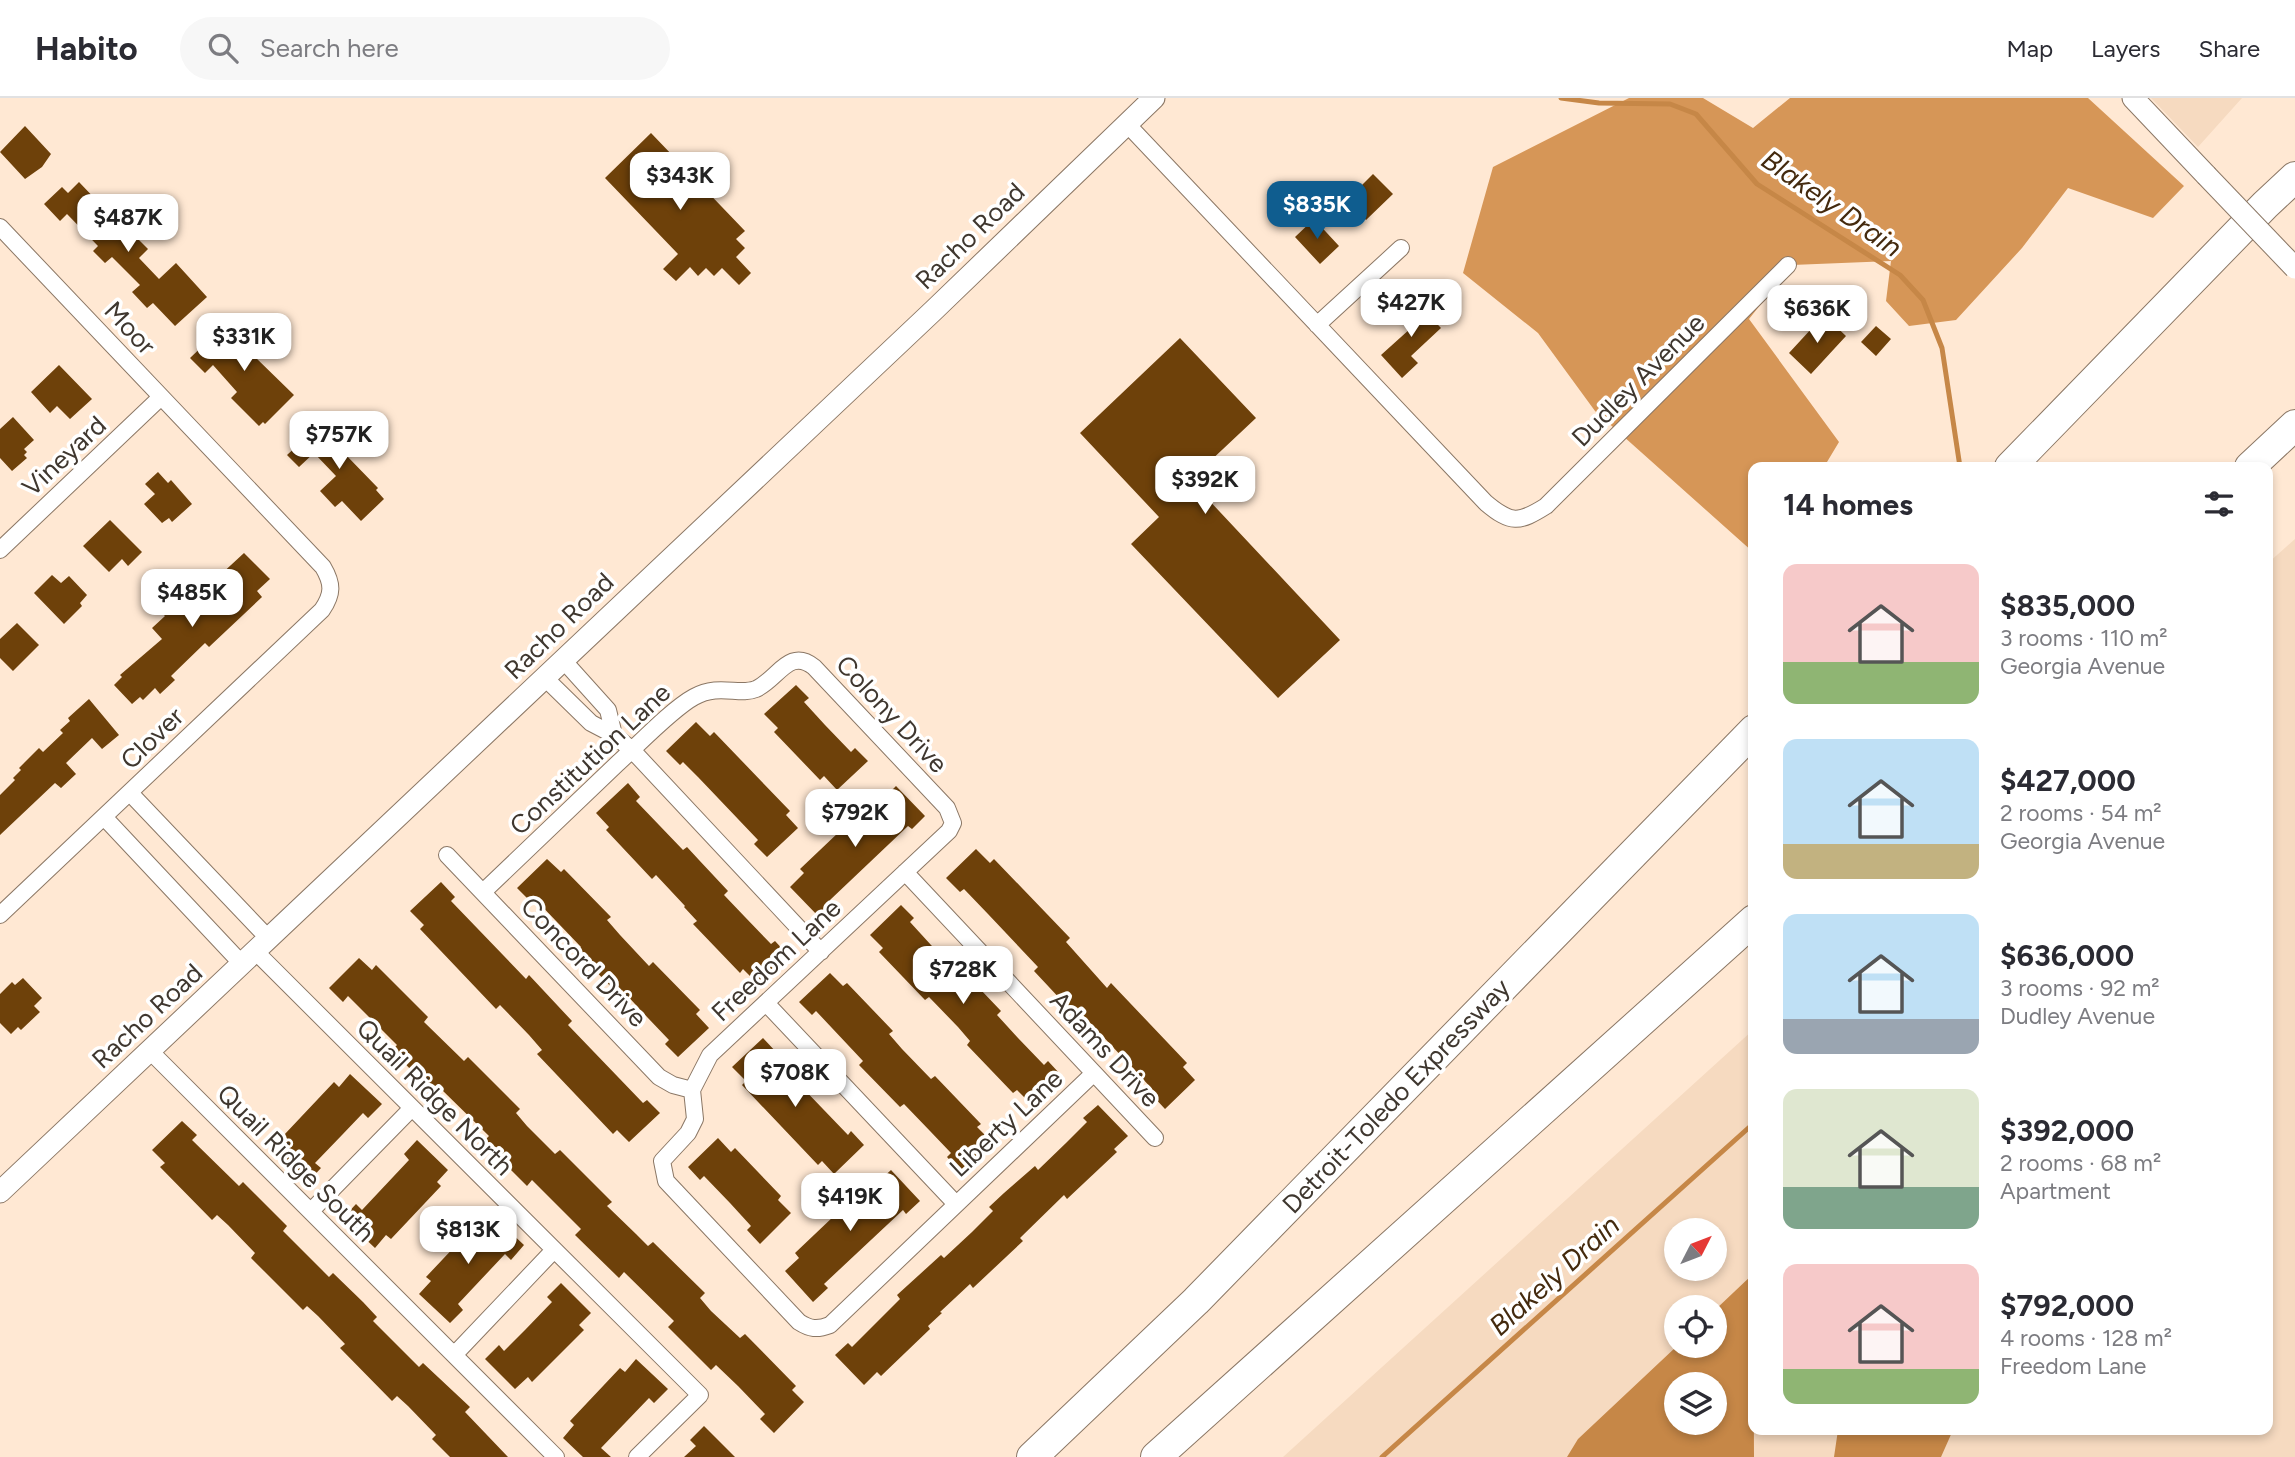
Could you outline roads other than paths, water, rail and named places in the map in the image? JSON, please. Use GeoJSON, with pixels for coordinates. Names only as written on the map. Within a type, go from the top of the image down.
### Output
{"type":"FeatureCollection","features":[{"type":"Feature","properties":{"kind":"highway"},"geometry":{"type":"LineString","coordinates":[[2265,205],[2295,169]]}},
{"type":"Feature","properties":{"kind":"highway"},"geometry":{"type":"LineString","coordinates":[[2015,462],[2295,177]]}},
{"type":"Feature","properties":{"kind":"highway"},"geometry":{"type":"LineString","coordinates":[[2255,462],[2295,425]]}},
{"type":"Feature","properties":{"kind":"highway","name":"Detroit-Toledo Expressway"},"geometry":{"type":"LineString","coordinates":[[1032,1457],[1196,1301],[1748,736]]}},
{"type":"Feature","properties":{"kind":"highway"},"geometry":{"type":"LineString","coordinates":[[1156,1457],[1748,925]]}},
{"type":"Feature","properties":{"kind":"street","name":"Racho Road"},"geometry":{"type":"LineString","coordinates":[[0,1192],[933,312],[1154,98]]}},
{"type":"Feature","properties":{"kind":"street"},"geometry":{"type":"LineString","coordinates":[[2133,98],[2295,268]]}},
{"type":"Feature","properties":{"kind":"street"},"geometry":{"type":"LineString","coordinates":[[1127,124],[1317,325],[1401,248]]}},
{"type":"Feature","properties":{"kind":"street","name":"Moor"},"geometry":{"type":"LineString","coordinates":[[0,227],[323,567],[332,591]]}},
{"type":"Feature","properties":{"kind":"street","name":"Dudley Avenue"},"geometry":{"type":"LineString","coordinates":[[1317,325],[1486,503],[1501,516],[1516,520],[1530,516],[1546,506],[1788,265]]}},
{"type":"Feature","properties":{"kind":"street","name":"Vineyard"},"geometry":{"type":"LineString","coordinates":[[0,550],[161,397]]}},
{"type":"Feature","properties":{"kind":"street","name":"Clover"},"geometry":{"type":"LineString","coordinates":[[0,915],[322,610],[332,591]]}},
{"type":"Feature","properties":{"kind":"street"},"geometry":{"type":"LineString","coordinates":[[563,660],[608,710],[614,735]]}},
{"type":"Feature","properties":{"kind":"street","name":"Constitution Lane"},"geometry":{"type":"LineString","coordinates":[[483,892],[632,750],[685,704],[705,692],[725,688],[751,691],[757,689],[790,663],[798,660],[806,661],[814,667]]}},
{"type":"Feature","properties":{"kind":"street","name":"Colony Drive"},"geometry":{"type":"LineString","coordinates":[[814,667],[935,795]]}},
{"type":"Feature","properties":{"kind":"street"},"geometry":{"type":"LineString","coordinates":[[545,678],[591,723],[614,735],[632,750],[821,951]]}},
{"type":"Feature","properties":{"kind":"street"},"geometry":{"type":"LineString","coordinates":[[130,793],[256,952]]}},
{"type":"Feature","properties":{"kind":"street","name":"Freedom Lane"},"geometry":{"type":"LineString","coordinates":[[830,1325],[816,1329],[799,1322],[666,1181],[662,1161],[688,1133],[695,1119],[692,1090],[710,1055],[949,831],[953,823],[947,808],[935,795]]}},
{"type":"Feature","properties":{"kind":"street"},"geometry":{"type":"LineString","coordinates":[[104,817],[256,952]]}},
{"type":"Feature","properties":{"kind":"street","name":"Concord Drive"},"geometry":{"type":"LineString","coordinates":[[447,855],[659,1077],[673,1085],[692,1090]]}},
{"type":"Feature","properties":{"kind":"street","name":"Adams Drive"},"geometry":{"type":"LineString","coordinates":[[905,872],[1155,1138]]}},
{"type":"Feature","properties":{"kind":"street","name":"Quail Ridge North"},"geometry":{"type":"LineString","coordinates":[[256,952],[700,1395],[637,1457]]}},
{"type":"Feature","properties":{"kind":"street"},"geometry":{"type":"LineString","coordinates":[[766,1003],[956,1204]]}},
{"type":"Feature","properties":{"kind":"street","name":"Quail Ridge South"},"geometry":{"type":"LineString","coordinates":[[150,1051],[556,1457]]}},
{"type":"Feature","properties":{"kind":"street","name":"Liberty Lane"},"geometry":{"type":"LineString","coordinates":[[830,1325],[1094,1073]]}},
{"type":"Feature","properties":{"kind":"street"},"geometry":{"type":"LineString","coordinates":[[311,1211],[412,1108]]}},
{"type":"Feature","properties":{"kind":"street"},"geometry":{"type":"LineString","coordinates":[[455,1354],[554,1251]]}},
{"type":"Feature","properties":{"kind":"waterway","name":"Blakely Drain"},"geometry":{"type":"LineString","coordinates":[[1561,98],[1599,103],[1670,104],[1696,114],[1757,184],[1900,275],[1923,300],[1942,348],[1959,462]]}},
{"type":"Feature","properties":{"kind":"waterway","name":"Blakely Drain"},"geometry":{"type":"LineString","coordinates":[[1382,1457],[1748,1128]]}}]}
